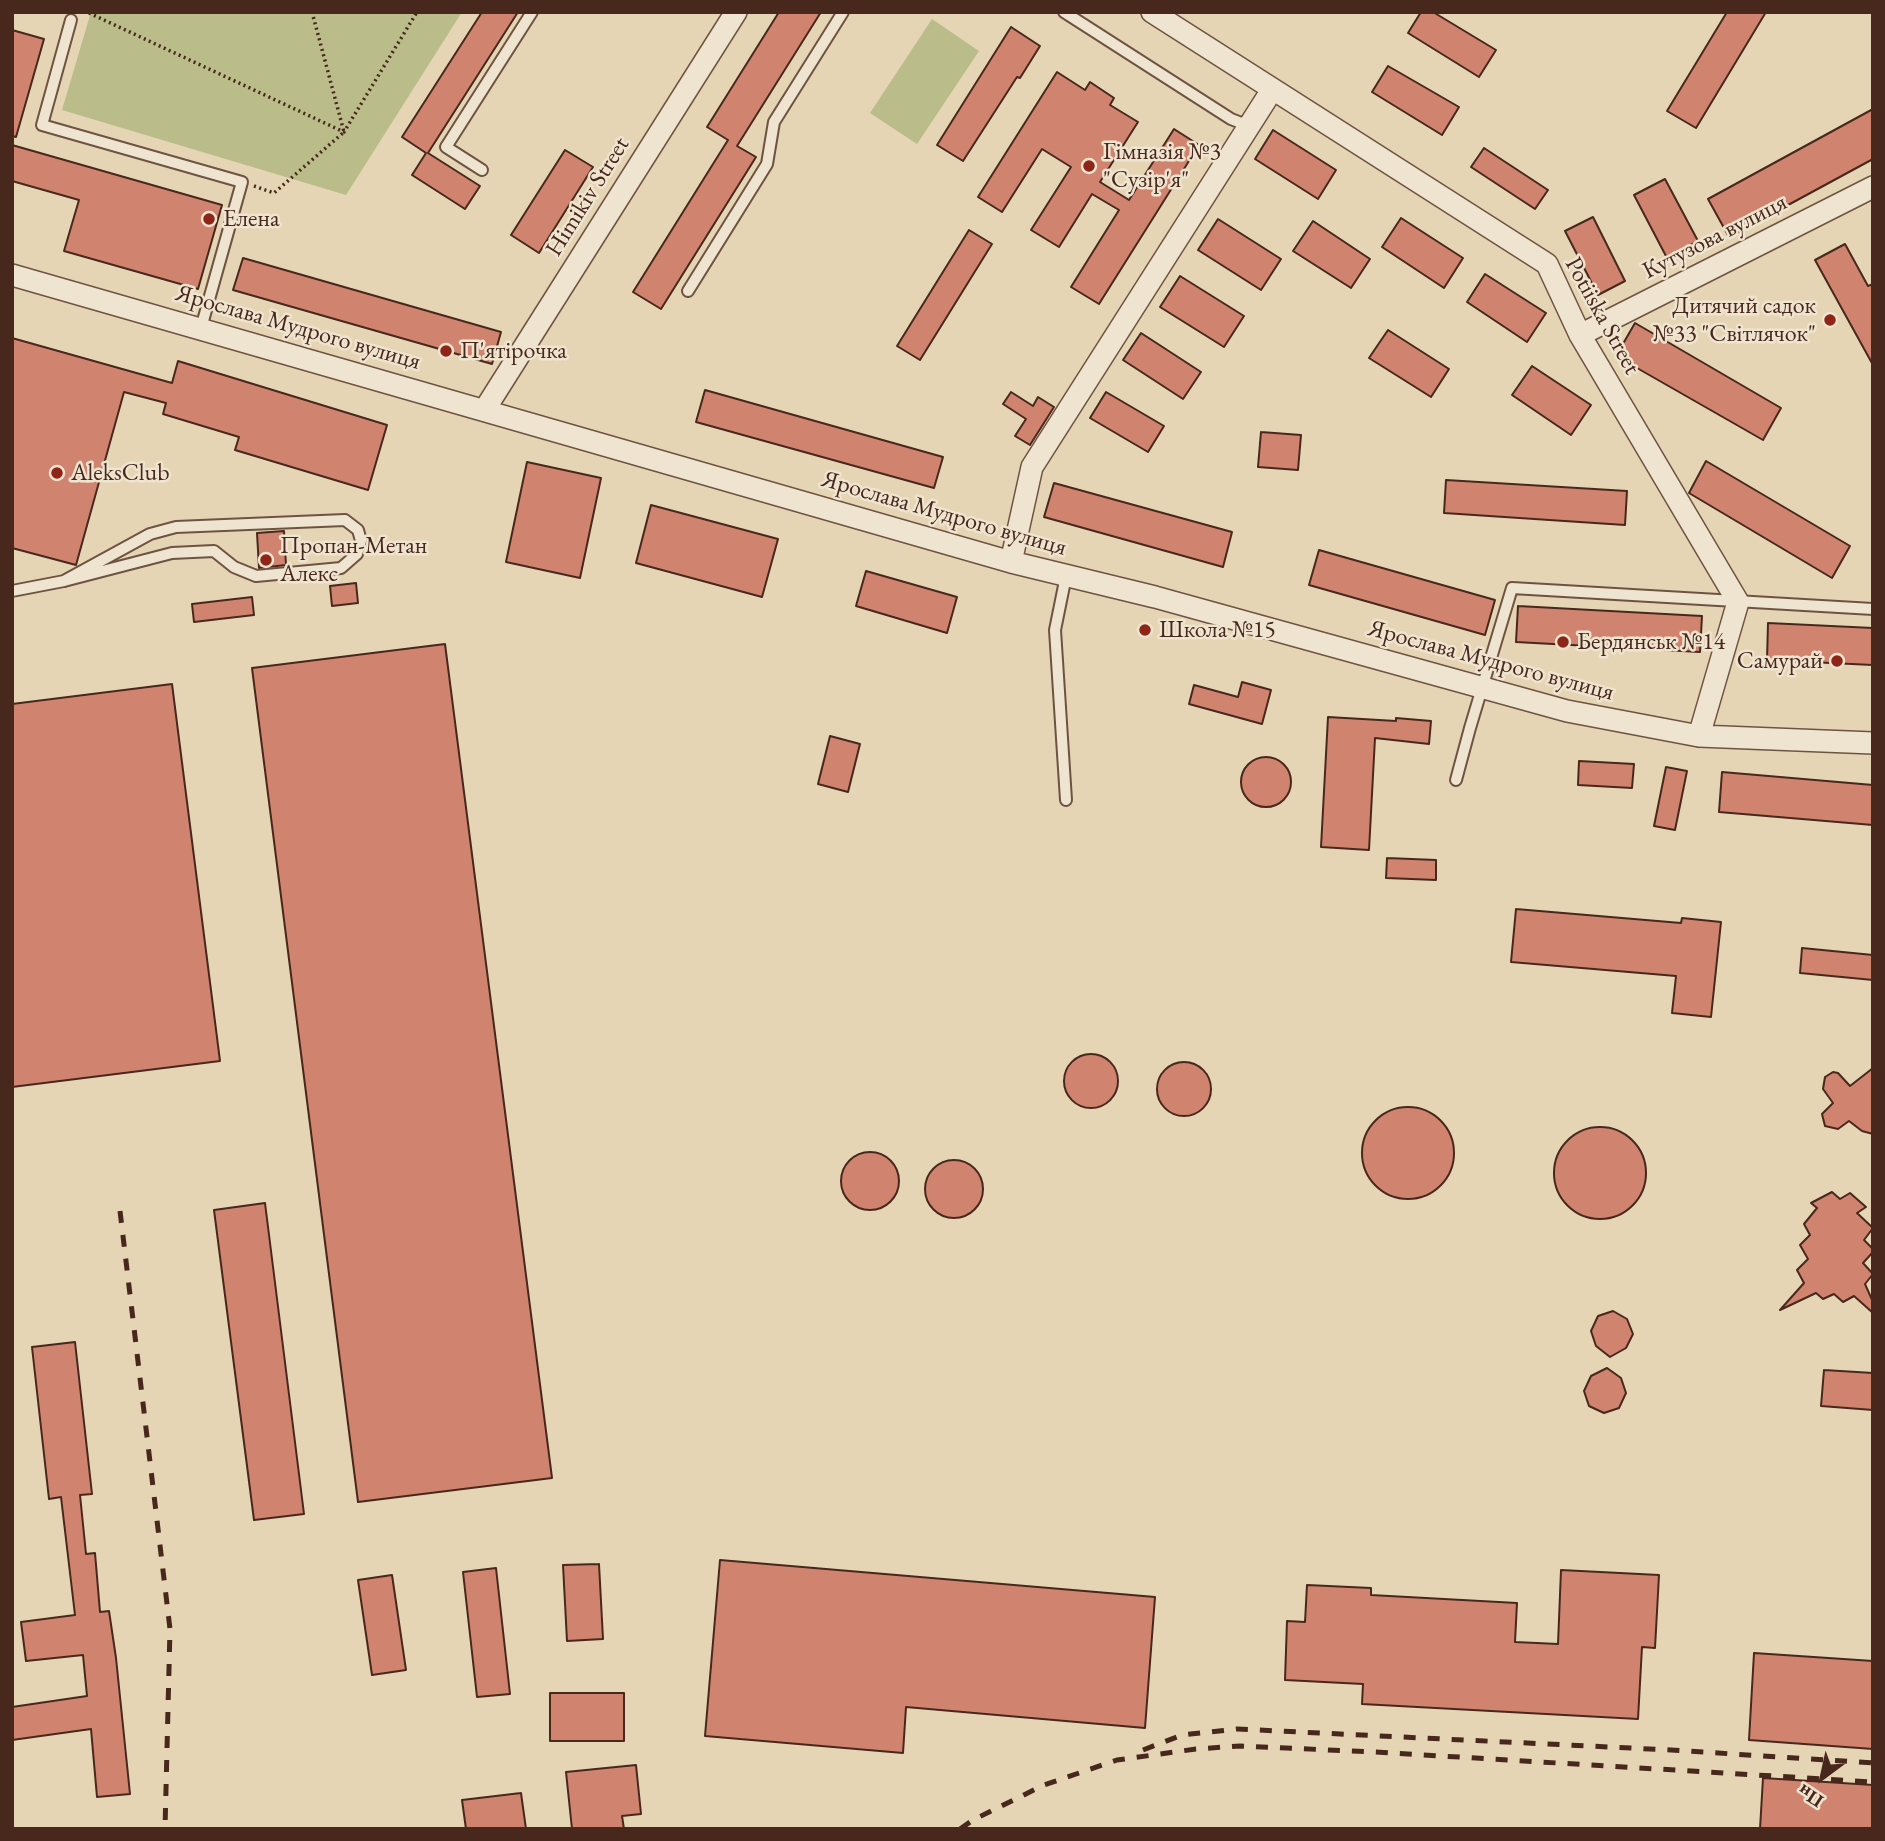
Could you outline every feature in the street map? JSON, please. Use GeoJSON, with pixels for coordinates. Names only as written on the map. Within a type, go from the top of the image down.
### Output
{"type":"FeatureCollection","features":[{"type":"Feature","properties":{"kind":"street","name":"Himikiv Street"},"geometry":{"type":"LineString","coordinates":[[485,409],[736,12]]}},
{"type":"Feature","properties":{"kind":"street","name":"Potiiska Street"},"geometry":{"type":"LineString","coordinates":[[1153,12],[1547,264],[1580,335],[1738,602]]}},
{"type":"Feature","properties":{"kind":"street"},"geometry":{"type":"LineString","coordinates":[[1011,562],[1032,467],[1272,90]]}},
{"type":"Feature","properties":{"kind":"street","name":"Кутузова вулиця"},"geometry":{"type":"LineString","coordinates":[[1580,335],[1873,187]]}},
{"type":"Feature","properties":{"kind":"street","name":"Ярослава Мудрого вулиця"},"geometry":{"type":"LineString","coordinates":[[12,275],[1011,562],[1155,597],[1567,711],[1699,736],[1873,743]]}},
{"type":"Feature","properties":{"kind":"street"},"geometry":{"type":"LineString","coordinates":[[1699,736],[1738,602]]}},
{"type":"Feature","properties":{"kind":"lane"},"geometry":{"type":"LineString","coordinates":[[482,170],[446,148],[532,12]]}},
{"type":"Feature","properties":{"kind":"lane"},"geometry":{"type":"LineString","coordinates":[[688,290],[767,164],[774,122],[843,12]]}},
{"type":"Feature","properties":{"kind":"lane"},"geometry":{"type":"LineString","coordinates":[[1064,12],[1231,119],[1249,126]]}},
{"type":"Feature","properties":{"kind":"lane"},"geometry":{"type":"LineString","coordinates":[[71,20],[42,125],[242,182],[201,328]]}},
{"type":"Feature","properties":{"kind":"lane"},"geometry":{"type":"LineString","coordinates":[[12,591],[64,582],[172,553],[214,551],[234,567],[256,576],[341,568],[358,554],[361,541],[358,530],[345,520],[176,527],[150,534],[64,582]]}},
{"type":"Feature","properties":{"kind":"lane"},"geometry":{"type":"LineString","coordinates":[[1066,576],[1055,630],[1066,800]]}},
{"type":"Feature","properties":{"kind":"lane"},"geometry":{"type":"LineString","coordinates":[[1457,780],[1512,588],[1873,608]]}},
{"type":"Feature","properties":{"kind":"path"},"geometry":{"type":"LineString","coordinates":[[312,12],[344,132]]}},
{"type":"Feature","properties":{"kind":"path"},"geometry":{"type":"LineString","coordinates":[[242,182],[274,192],[344,132],[417,12]]}},
{"type":"Feature","properties":{"kind":"path"},"geometry":{"type":"LineString","coordinates":[[89,13],[344,132]]}},
{"type":"Feature","properties":{"kind":"green space"},"geometry":{"type":"Polygon","coordinates":[[[91,12],[462,12],[346,195],[62,110],[91,12]]]}},
{"type":"Feature","properties":{"kind":"green space"},"geometry":{"type":"Polygon","coordinates":[[[932,19],[979,51],[917,144],[870,113],[932,19]]]}},
{"type":"Feature","properties":{"kind":"building"},"geometry":{"type":"Polygon","coordinates":[[[482,12],[518,12],[428,153],[480,186],[465,209],[412,175],[426,153],[402,137],[482,12]]]}},
{"type":"Feature","properties":{"kind":"building"},"geometry":{"type":"Polygon","coordinates":[[[779,12],[821,12],[737,146],[756,157],[661,309],[633,292],[728,140],[707,127],[779,12]]]}},
{"type":"Feature","properties":{"kind":"building"},"geometry":{"type":"Polygon","coordinates":[[[1421,12],[1433,12],[1496,50],[1479,77],[1408,33],[1421,12]]]}},
{"type":"Feature","properties":{"kind":"building"},"geometry":{"type":"Polygon","coordinates":[[[1727,12],[1766,12],[1696,128],[1667,111],[1727,12]]]}},
{"type":"Feature","properties":{"kind":"building"},"geometry":{"type":"Polygon","coordinates":[[[1011,27],[1040,46],[963,161],[937,145],[1011,27]]]}},
{"type":"Feature","properties":{"kind":"building"},"geometry":{"type":"Polygon","coordinates":[[[12,30],[44,39],[16,137],[12,136],[12,30]]]}},
{"type":"Feature","properties":{"kind":"building"},"geometry":{"type":"Polygon","coordinates":[[[1388,66],[1459,107],[1442,135],[1372,92],[1388,66]]]}},
{"type":"Feature","properties":{"kind":"building","name":"Гімназія №3 \"Сузір'я\""},"geometry":{"type":"Polygon","coordinates":[[[1057,72],[1085,90],[1090,82],[1114,98],[1110,105],[1138,122],[1100,182],[1129,200],[1174,129],[1199,145],[1099,304],[1071,287],[1119,210],[1092,194],[1059,247],[1031,230],[1071,167],[1042,149],[1002,212],[978,197],[1057,72]]]}},
{"type":"Feature","properties":{"kind":"building"},"geometry":{"type":"Polygon","coordinates":[[[1873,109],[1873,159],[1729,237],[1708,199],[1873,109]]]}},
{"type":"Feature","properties":{"kind":"building"},"geometry":{"type":"Polygon","coordinates":[[[1273,130],[1336,170],[1318,199],[1255,159],[1273,130]]]}},
{"type":"Feature","properties":{"kind":"building"},"geometry":{"type":"Polygon","coordinates":[[[12,145],[222,205],[198,289],[64,251],[79,200],[12,181],[12,145]]]}},
{"type":"Feature","properties":{"kind":"building"},"geometry":{"type":"Polygon","coordinates":[[[1484,148],[1548,190],[1535,209],[1471,167],[1484,148]]]}},
{"type":"Feature","properties":{"kind":"building"},"geometry":{"type":"Polygon","coordinates":[[[565,150],[593,167],[539,253],[511,235],[565,150]]]}},
{"type":"Feature","properties":{"kind":"building"},"geometry":{"type":"Polygon","coordinates":[[[1665,179],[1698,241],[1667,258],[1634,195],[1665,179]]]}},
{"type":"Feature","properties":{"kind":"building"},"geometry":{"type":"Polygon","coordinates":[[[1593,217],[1625,281],[1598,295],[1565,231],[1593,217]]]}},
{"type":"Feature","properties":{"kind":"building"},"geometry":{"type":"Polygon","coordinates":[[[1401,218],[1463,258],[1444,288],[1382,247],[1401,218]]]}},
{"type":"Feature","properties":{"kind":"building"},"geometry":{"type":"Polygon","coordinates":[[[1218,219],[1281,259],[1261,290],[1198,250],[1218,219]]]}},
{"type":"Feature","properties":{"kind":"building"},"geometry":{"type":"Polygon","coordinates":[[[1313,221],[1370,259],[1351,288],[1293,251],[1313,221]]]}},
{"type":"Feature","properties":{"kind":"building"},"geometry":{"type":"Polygon","coordinates":[[[969,230],[992,244],[920,360],[897,346],[969,230]]]}},
{"type":"Feature","properties":{"kind":"building"},"geometry":{"type":"Polygon","coordinates":[[[1845,244],[1868,286],[1873,284],[1873,365],[1815,260],[1845,244]]]}},
{"type":"Feature","properties":{"kind":"building"},"geometry":{"type":"Polygon","coordinates":[[[243,258],[501,332],[492,364],[233,290],[243,258]]]}},
{"type":"Feature","properties":{"kind":"building"},"geometry":{"type":"Polygon","coordinates":[[[1485,274],[1546,313],[1527,342],[1467,302],[1485,274]]]}},
{"type":"Feature","properties":{"kind":"building"},"geometry":{"type":"Polygon","coordinates":[[[1180,276],[1244,316],[1224,347],[1160,307],[1180,276]]]}},
{"type":"Feature","properties":{"kind":"building"},"geometry":{"type":"Polygon","coordinates":[[[1635,323],[1781,408],[1763,440],[1616,356],[1635,323]]]}},
{"type":"Feature","properties":{"kind":"building"},"geometry":{"type":"Polygon","coordinates":[[[1388,330],[1449,369],[1431,397],[1369,358],[1388,330]]]}},
{"type":"Feature","properties":{"kind":"building"},"geometry":{"type":"Polygon","coordinates":[[[1141,333],[1201,372],[1183,399],[1123,360],[1141,333]]]}},
{"type":"Feature","properties":{"kind":"building"},"geometry":{"type":"Polygon","coordinates":[[[12,338],[172,383],[178,361],[387,425],[368,490],[235,450],[239,437],[163,414],[166,403],[124,392],[76,565],[12,548],[12,338]]]}},
{"type":"Feature","properties":{"kind":"building"},"geometry":{"type":"Polygon","coordinates":[[[1532,366],[1591,405],[1571,435],[1512,395],[1532,366]]]}},
{"type":"Feature","properties":{"kind":"building"},"geometry":{"type":"Polygon","coordinates":[[[705,390],[943,457],[934,488],[696,422],[705,390]]]}},
{"type":"Feature","properties":{"kind":"building"},"geometry":{"type":"Polygon","coordinates":[[[1011,392],[1033,406],[1038,397],[1054,407],[1030,445],[1015,436],[1026,419],[1003,404],[1011,392]]]}},
{"type":"Feature","properties":{"kind":"building"},"geometry":{"type":"Polygon","coordinates":[[[1106,392],[1164,426],[1148,452],[1090,418],[1106,392]]]}},
{"type":"Feature","properties":{"kind":"building"},"geometry":{"type":"Polygon","coordinates":[[[1261,432],[1301,435],[1298,470],[1258,467],[1261,432]]]}},
{"type":"Feature","properties":{"kind":"building"},"geometry":{"type":"Polygon","coordinates":[[[1706,461],[1850,546],[1832,578],[1689,493],[1706,461]]]}},
{"type":"Feature","properties":{"kind":"building"},"geometry":{"type":"Polygon","coordinates":[[[527,462],[601,478],[580,578],[506,562],[527,462]]]}},
{"type":"Feature","properties":{"kind":"building"},"geometry":{"type":"Polygon","coordinates":[[[1446,480],[1627,491],[1625,525],[1444,513],[1446,480]]]}},
{"type":"Feature","properties":{"kind":"building"},"geometry":{"type":"Polygon","coordinates":[[[1054,483],[1232,532],[1223,567],[1044,517],[1054,483]]]}},
{"type":"Feature","properties":{"kind":"building"},"geometry":{"type":"Polygon","coordinates":[[[651,505],[778,539],[762,597],[636,563],[651,505]]]}},
{"type":"Feature","properties":{"kind":"building"},"geometry":{"type":"Polygon","coordinates":[[[284,531],[286,565],[259,568],[257,533],[284,531]]]}},
{"type":"Feature","properties":{"kind":"building"},"geometry":{"type":"Polygon","coordinates":[[[1319,550],[1495,600],[1485,635],[1309,585],[1319,550]]]}},
{"type":"Feature","properties":{"kind":"building"},"geometry":{"type":"Polygon","coordinates":[[[866,571],[957,597],[947,633],[856,606],[866,571]]]}},
{"type":"Feature","properties":{"kind":"building"},"geometry":{"type":"Polygon","coordinates":[[[356,583],[358,603],[332,606],[330,586],[356,583]]]}},
{"type":"Feature","properties":{"kind":"building"},"geometry":{"type":"Polygon","coordinates":[[[252,597],[254,615],[194,622],[192,604],[252,597]]]}},
{"type":"Feature","properties":{"kind":"building"},"geometry":{"type":"Polygon","coordinates":[[[1518,606],[1702,616],[1700,652],[1516,642],[1518,606]]]}},
{"type":"Feature","properties":{"kind":"building"},"geometry":{"type":"Polygon","coordinates":[[[1768,623],[1873,628],[1873,665],[1767,660],[1768,623]]]}},
{"type":"Feature","properties":{"kind":"building"},"geometry":{"type":"Polygon","coordinates":[[[445,644],[552,1478],[358,1502],[252,668],[445,644]]]}},
{"type":"Feature","properties":{"kind":"building"},"geometry":{"type":"Polygon","coordinates":[[[1242,682],[1271,690],[1262,724],[1189,704],[1194,685],[1238,697],[1242,682]]]}},
{"type":"Feature","properties":{"kind":"building"},"geometry":{"type":"Polygon","coordinates":[[[172,684],[220,1061],[12,1087],[12,704],[172,684]]]}},
{"type":"Feature","properties":{"kind":"building"},"geometry":{"type":"Polygon","coordinates":[[[1328,717],[1431,721],[1429,744],[1375,738],[1369,850],[1321,847],[1328,717]]]}},
{"type":"Feature","properties":{"kind":"building"},"geometry":{"type":"Polygon","coordinates":[[[830,736],[860,744],[848,792],[818,784],[830,736]]]}},
{"type":"Feature","properties":{"kind":"building"},"geometry":{"type":"Polygon","coordinates":[[[1266,757],[1283,765],[1291,782],[1283,799],[1266,807],[1249,799],[1241,782],[1249,765],[1266,757]]]}},
{"type":"Feature","properties":{"kind":"building"},"geometry":{"type":"Polygon","coordinates":[[[1579,761],[1634,764],[1632,788],[1578,785],[1579,761]]]}},
{"type":"Feature","properties":{"kind":"building"},"geometry":{"type":"Polygon","coordinates":[[[1666,767],[1687,771],[1675,830],[1654,826],[1666,767]]]}},
{"type":"Feature","properties":{"kind":"building"},"geometry":{"type":"Polygon","coordinates":[[[1722,772],[1873,785],[1873,825],[1719,812],[1722,772]]]}},
{"type":"Feature","properties":{"kind":"building"},"geometry":{"type":"Polygon","coordinates":[[[1387,858],[1436,860],[1436,880],[1386,878],[1387,858]]]}},
{"type":"Feature","properties":{"kind":"building"},"geometry":{"type":"Polygon","coordinates":[[[1516,909],[1681,923],[1682,918],[1721,922],[1711,1017],[1672,1013],[1676,976],[1511,962],[1516,909]]]}},
{"type":"Feature","properties":{"kind":"building"},"geometry":{"type":"Polygon","coordinates":[[[1802,948],[1873,955],[1873,980],[1800,973],[1802,948]]]}},
{"type":"Feature","properties":{"kind":"building"},"geometry":{"type":"Polygon","coordinates":[[[1096,1054],[1106,1058],[1114,1066],[1118,1081],[1114,1096],[1106,1104],[1086,1108],[1076,1104],[1068,1096],[1064,1076],[1068,1066],[1076,1058],[1096,1054]]]}},
{"type":"Feature","properties":{"kind":"building"},"geometry":{"type":"Polygon","coordinates":[[[1189,1062],[1199,1066],[1207,1074],[1211,1089],[1207,1104],[1199,1112],[1179,1116],[1169,1112],[1161,1104],[1157,1084],[1161,1074],[1169,1066],[1189,1062]]]}},
{"type":"Feature","properties":{"kind":"building"},"geometry":{"type":"Polygon","coordinates":[[[1873,1068],[1873,1134],[1862,1131],[1849,1121],[1838,1129],[1825,1126],[1822,1114],[1833,1103],[1823,1089],[1825,1077],[1833,1072],[1838,1073],[1850,1086],[1873,1068]]]}},
{"type":"Feature","properties":{"kind":"building"},"geometry":{"type":"Polygon","coordinates":[[[1408,1107],[1425,1111],[1440,1121],[1450,1136],[1454,1153],[1450,1170],[1440,1185],[1425,1195],[1408,1199],[1391,1195],[1376,1185],[1366,1170],[1362,1153],[1366,1136],[1376,1121],[1391,1111],[1408,1107]]]}},
{"type":"Feature","properties":{"kind":"building"},"geometry":{"type":"Polygon","coordinates":[[[1600,1127],[1617,1131],[1632,1141],[1642,1156],[1646,1173],[1642,1190],[1632,1205],[1617,1215],[1600,1219],[1583,1215],[1568,1205],[1558,1190],[1554,1173],[1558,1156],[1568,1141],[1583,1131],[1600,1127]]]}},
{"type":"Feature","properties":{"kind":"building"},"geometry":{"type":"Polygon","coordinates":[[[870,1152],[891,1160],[899,1181],[891,1202],[870,1210],[849,1202],[841,1181],[849,1160],[870,1152]]]}},
{"type":"Feature","properties":{"kind":"building"},"geometry":{"type":"Polygon","coordinates":[[[954,1160],[975,1168],[983,1189],[975,1210],[954,1218],[933,1210],[925,1189],[933,1168],[954,1160]]]}},
{"type":"Feature","properties":{"kind":"building"},"geometry":{"type":"Polygon","coordinates":[[[1832,1192],[1840,1199],[1850,1193],[1866,1207],[1857,1213],[1873,1228],[1864,1240],[1873,1252],[1863,1263],[1873,1274],[1865,1284],[1873,1302],[1873,1313],[1854,1296],[1843,1302],[1834,1294],[1823,1299],[1816,1293],[1780,1310],[1804,1283],[1797,1270],[1808,1259],[1800,1245],[1810,1235],[1804,1224],[1817,1208],[1811,1203],[1832,1192]]]}},
{"type":"Feature","properties":{"kind":"building"},"geometry":{"type":"Polygon","coordinates":[[[265,1203],[304,1514],[254,1520],[214,1210],[265,1203]]]}},
{"type":"Feature","properties":{"kind":"building"},"geometry":{"type":"Polygon","coordinates":[[[1613,1311],[1627,1319],[1633,1334],[1626,1348],[1610,1357],[1596,1346],[1591,1331],[1598,1316],[1613,1311]]]}},
{"type":"Feature","properties":{"kind":"building"},"geometry":{"type":"Polygon","coordinates":[[[75,1342],[92,1494],[80,1495],[86,1554],[95,1553],[100,1612],[109,1611],[130,1794],[97,1797],[91,1729],[12,1740],[12,1707],[87,1696],[83,1655],[26,1661],[21,1622],[75,1615],[61,1497],[49,1499],[32,1347],[75,1342]]]}},
{"type":"Feature","properties":{"kind":"building"},"geometry":{"type":"Polygon","coordinates":[[[1607,1368],[1621,1378],[1626,1393],[1619,1408],[1604,1413],[1589,1406],[1584,1391],[1591,1376],[1607,1368]]]}},
{"type":"Feature","properties":{"kind":"building"},"geometry":{"type":"Polygon","coordinates":[[[1824,1370],[1873,1373],[1873,1410],[1821,1406],[1824,1370]]]}},
{"type":"Feature","properties":{"kind":"building"},"geometry":{"type":"Polygon","coordinates":[[[720,1560],[1155,1597],[1145,1728],[906,1707],[903,1753],[705,1736],[720,1560]]]}},
{"type":"Feature","properties":{"kind":"building"},"geometry":{"type":"Polygon","coordinates":[[[599,1564],[603,1639],[567,1641],[563,1565],[599,1564]]]}},
{"type":"Feature","properties":{"kind":"building"},"geometry":{"type":"Polygon","coordinates":[[[496,1568],[510,1694],[477,1697],[463,1572],[496,1568]]]}},
{"type":"Feature","properties":{"kind":"building"},"geometry":{"type":"Polygon","coordinates":[[[1561,1570],[1659,1575],[1655,1648],[1642,1647],[1638,1719],[1362,1704],[1363,1684],[1285,1680],[1287,1621],[1305,1622],[1307,1585],[1371,1588],[1371,1595],[1517,1603],[1515,1642],[1558,1644],[1561,1570]]]}},
{"type":"Feature","properties":{"kind":"building"},"geometry":{"type":"Polygon","coordinates":[[[392,1575],[406,1670],[372,1675],[358,1580],[392,1575]]]}},
{"type":"Feature","properties":{"kind":"building"},"geometry":{"type":"Polygon","coordinates":[[[1754,1653],[1873,1661],[1873,1749],[1749,1740],[1754,1653]]]}},
{"type":"Feature","properties":{"kind":"building"},"geometry":{"type":"Polygon","coordinates":[[[550,1693],[624,1693],[624,1741],[550,1741],[550,1693]]]}},
{"type":"Feature","properties":{"kind":"building"},"geometry":{"type":"Polygon","coordinates":[[[636,1765],[641,1814],[622,1816],[624,1829],[572,1829],[566,1772],[636,1765]]]}},
{"type":"Feature","properties":{"kind":"building"},"geometry":{"type":"Polygon","coordinates":[[[1763,1778],[1873,1785],[1873,1829],[1760,1829],[1763,1778]]]}},
{"type":"Feature","properties":{"kind":"building"},"geometry":{"type":"Polygon","coordinates":[[[521,1793],[526,1829],[466,1829],[462,1800],[521,1793]]]}},
{"type":"Feature","properties":{"kind":"railway"},"geometry":{"type":"LineString","coordinates":[[120,1211],[170,1629],[165,1829]]}},
{"type":"Feature","properties":{"kind":"railway"},"geometry":{"type":"LineString","coordinates":[[1143,1750],[1182,1735],[1237,1729],[1671,1750],[1873,1763]]}},
{"type":"Feature","properties":{"kind":"railway"},"geometry":{"type":"LineString","coordinates":[[960,1829],[1044,1785],[1117,1760],[1240,1746],[1873,1782]]}},
{"type":"Feature","properties":{"kind":"place","name":"Гімназія №3 \"Сузір'я\""},"geometry":{"type":"Point","coordinates":[1089,166]}},
{"type":"Feature","properties":{"kind":"place","name":"Елена"},"geometry":{"type":"Point","coordinates":[209,219]}},
{"type":"Feature","properties":{"kind":"place","name":"Дитячий садок №33 \"Світлячок\""},"geometry":{"type":"Point","coordinates":[1830,320]}},
{"type":"Feature","properties":{"kind":"place","name":"П'ятірочка"},"geometry":{"type":"Point","coordinates":[446,351]}},
{"type":"Feature","properties":{"kind":"place","name":"AleksClub"},"geometry":{"type":"Point","coordinates":[57,473]}},
{"type":"Feature","properties":{"kind":"place","name":"Пропан-Метан Алекс"},"geometry":{"type":"Point","coordinates":[266,560]}},
{"type":"Feature","properties":{"kind":"place","name":"Школа №15"},"geometry":{"type":"Point","coordinates":[1145,630]}},
{"type":"Feature","properties":{"kind":"place","name":"Бердянськ №14"},"geometry":{"type":"Point","coordinates":[1563,642]}},
{"type":"Feature","properties":{"kind":"place","name":"Самурай"},"geometry":{"type":"Point","coordinates":[1837,661]}}]}
